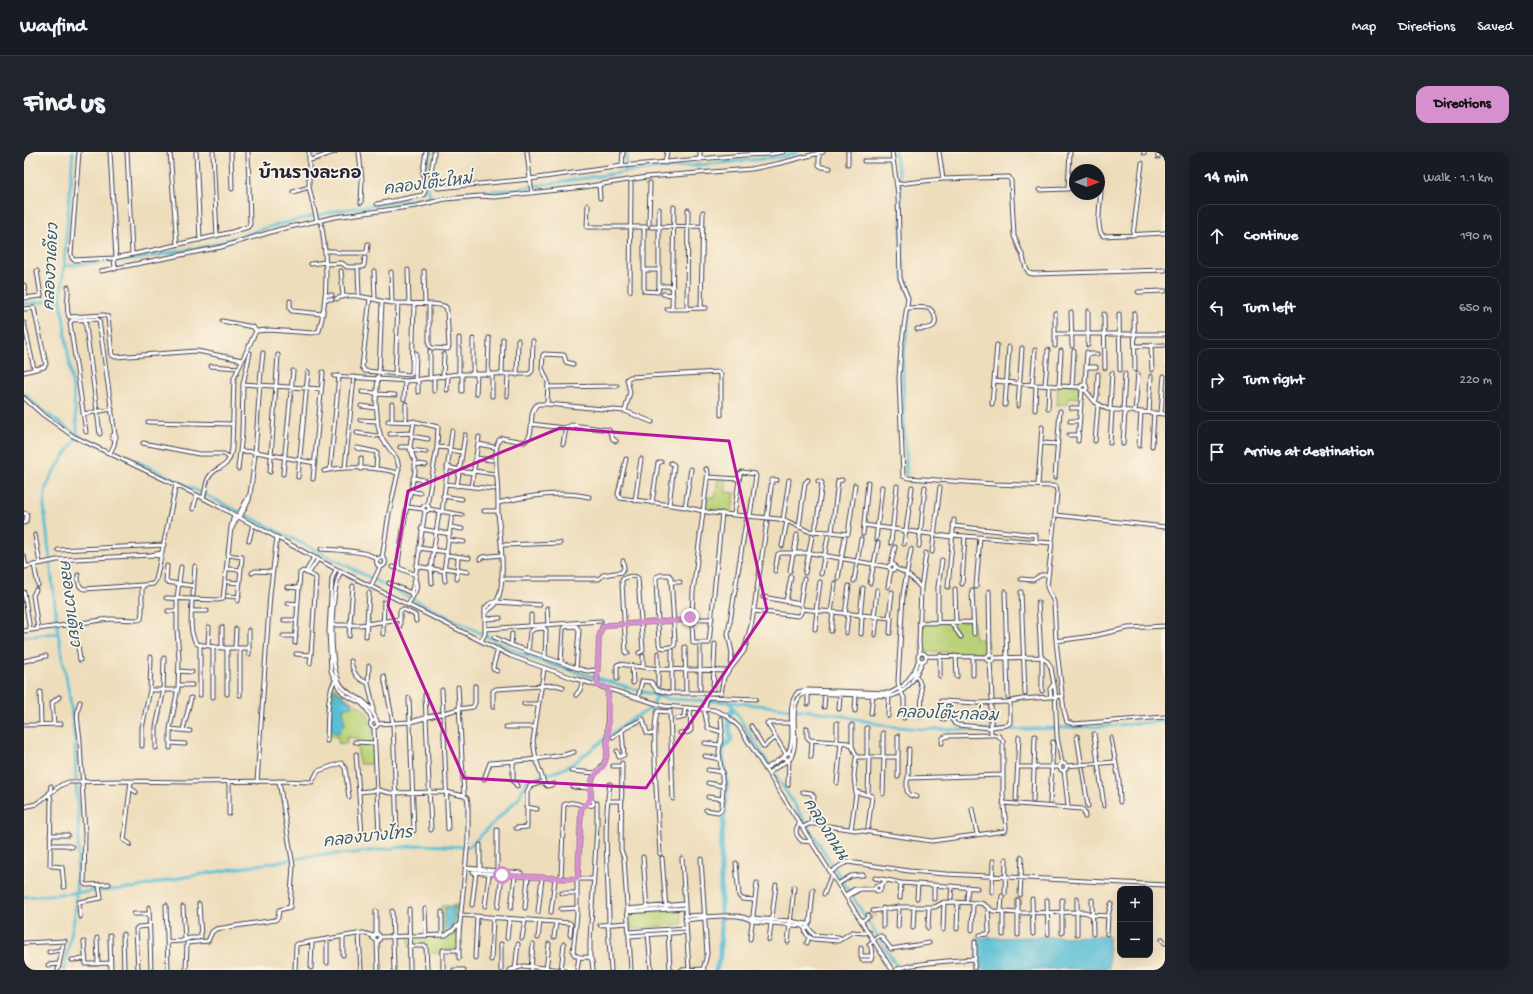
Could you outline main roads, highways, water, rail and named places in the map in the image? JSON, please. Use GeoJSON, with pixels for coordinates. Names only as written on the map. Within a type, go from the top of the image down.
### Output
{"type":"FeatureCollection","features":[{"type":"Feature","properties":{"kind":"water"},"geometry":{"type":"Polygon","coordinates":[[[333,690],[350,702],[352,706],[343,708],[345,725],[341,728],[340,732],[336,733],[331,731],[330,727],[331,700],[334,696],[333,690]]]}},
{"type":"Feature","properties":{"kind":"water"},"geometry":{"type":"Polygon","coordinates":[[[456,907],[454,913],[455,920],[451,927],[446,931],[444,928],[445,908],[456,907]]]}},
{"type":"Feature","properties":{"kind":"water"},"geometry":{"type":"Polygon","coordinates":[[[1109,936],[1109,968],[976,970],[977,938],[1109,936]]]}},
{"type":"Feature","properties":{"kind":"waterway","name":"คลองวาเดียว"},"geometry":{"type":"LineString","coordinates":[[64,970],[75,914],[79,830],[75,743],[70,698],[58,633],[44,506],[45,491],[51,476],[78,436],[61,300],[73,152]]}},
{"type":"Feature","properties":{"kind":"waterway"},"geometry":{"type":"LineString","coordinates":[[430,152],[425,169],[430,198]]}},
{"type":"Feature","properties":{"kind":"waterway"},"geometry":{"type":"LineString","coordinates":[[625,172],[627,152]]}},
{"type":"Feature","properties":{"kind":"waterway","name":"คลองโต๊ะใหม่"},"geometry":{"type":"LineString","coordinates":[[64,266],[136,259],[209,246],[272,226],[341,210],[465,193],[508,190],[625,172],[782,157],[798,152]]}},
{"type":"Feature","properties":{"kind":"waterway"},"geometry":{"type":"LineString","coordinates":[[895,152],[900,180],[903,276],[912,297],[903,361],[906,474]]}},
{"type":"Feature","properties":{"kind":"waterway"},"geometry":{"type":"LineString","coordinates":[[24,304],[61,300]]}},
{"type":"Feature","properties":{"kind":"waterway","name":"คลองโต๊ะกล่อม"},"geometry":{"type":"LineString","coordinates":[[24,393],[39,408],[78,436],[141,463],[518,652],[543,662],[668,699],[729,702],[830,713],[887,726],[921,729],[1006,730],[1108,726],[1165,721]]}},
{"type":"Feature","properties":{"kind":"waterway"},"geometry":{"type":"LineString","coordinates":[[24,637],[58,633]]}},
{"type":"Feature","properties":{"kind":"waterway","name":"คลองบางไทร"},"geometry":{"type":"LineString","coordinates":[[24,897],[134,888],[179,878],[318,855],[353,853],[420,845],[469,847],[519,798],[526,781],[561,770],[574,763],[630,720],[652,708],[657,696]]}},
{"type":"Feature","properties":{"kind":"waterway","name":"คลองถนน"},"geometry":{"type":"LineString","coordinates":[[730,703],[899,970]]}},
{"type":"Feature","properties":{"kind":"waterway"},"geometry":{"type":"LineString","coordinates":[[716,970],[720,957],[721,848],[727,783],[722,753],[723,747],[731,740],[728,721],[733,708]]}},
{"type":"Feature","properties":{"kind":"tunnel"},"geometry":{"type":"LineString","coordinates":[[870,918],[875,915]]}},
{"type":"Feature","properties":{"kind":"district","name":"บ้านรางละกอ"},"geometry":{"type":"Point","coordinates":[310,175]}}]}
